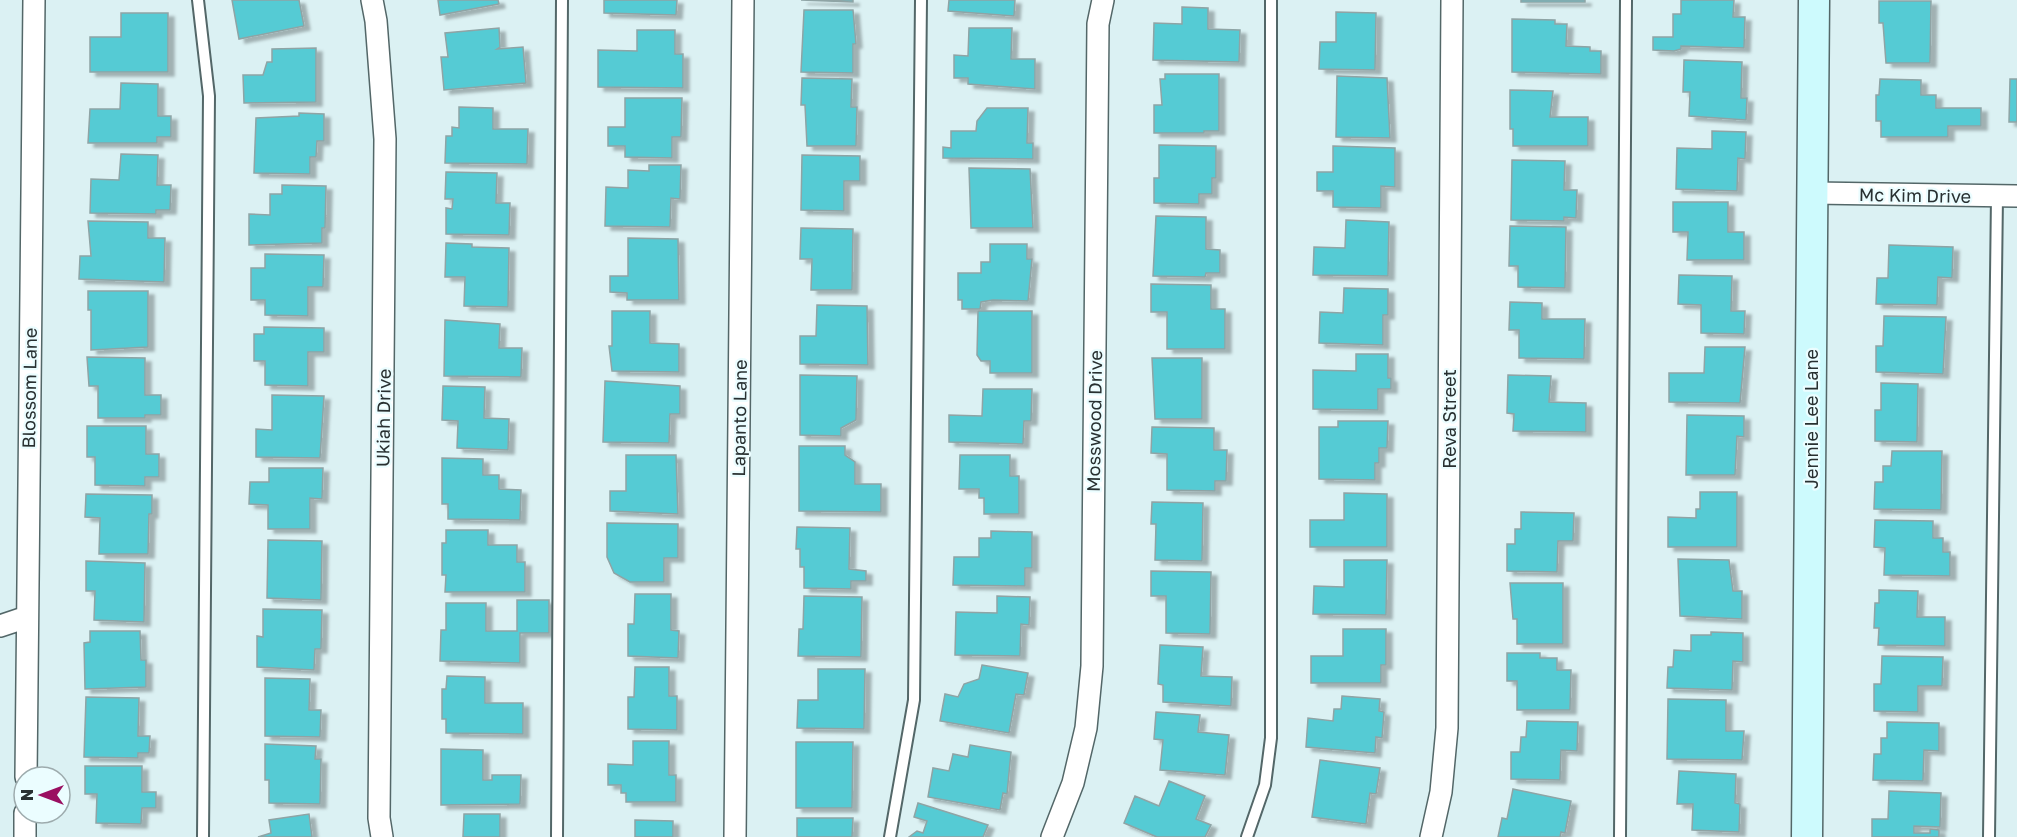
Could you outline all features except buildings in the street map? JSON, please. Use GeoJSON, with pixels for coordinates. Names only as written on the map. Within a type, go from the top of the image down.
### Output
{"type":"FeatureCollection","features":[{"type":"Feature","properties":{"kind":"street","name":"Blossom Lane"},"geometry":{"type":"LineString","coordinates":[[26,765],[34,0]]}},
{"type":"Feature","properties":{"kind":"street","name":"Ukiah Drive"},"geometry":{"type":"LineString","coordinates":[[372,0],[376,21],[385,139],[379,806],[382,837]]}},
{"type":"Feature","properties":{"kind":"street","name":"Lapanto Lane"},"geometry":{"type":"LineString","coordinates":[[735,837],[743,0]]}},
{"type":"Feature","properties":{"kind":"street","name":"Mosswood Drive"},"geometry":{"type":"LineString","coordinates":[[1052,837],[1073,783],[1084,739],[1092,666],[1098,24],[1103,0]]}},
{"type":"Feature","properties":{"kind":"street","name":"Reva Street"},"geometry":{"type":"LineString","coordinates":[[1431,837],[1441,792],[1447,728],[1452,0]]}},
{"type":"Feature","properties":{"kind":"street","name":"Jennie Lee Lane"},"geometry":{"type":"LineString","coordinates":[[1807,837],[1814,0]]}},
{"type":"Feature","properties":{"kind":"street","name":"Mc Kim Drive"},"geometry":{"type":"LineString","coordinates":[[1813,193],[2007,196]]}},
{"type":"Feature","properties":{"kind":"street"},"geometry":{"type":"LineString","coordinates":[[0,626],[27,617]]}},
{"type":"Feature","properties":{"kind":"lane"},"geometry":{"type":"LineString","coordinates":[[198,0],[209,96],[203,837]]}},
{"type":"Feature","properties":{"kind":"lane"},"geometry":{"type":"LineString","coordinates":[[557,837],[562,0]]}},
{"type":"Feature","properties":{"kind":"lane"},"geometry":{"type":"LineString","coordinates":[[890,837],[914,700],[921,0]]}},
{"type":"Feature","properties":{"kind":"lane"},"geometry":{"type":"LineString","coordinates":[[1247,837],[1265,785],[1271,738],[1271,0]]}},
{"type":"Feature","properties":{"kind":"lane"},"geometry":{"type":"LineString","coordinates":[[1620,837],[1626,0]]}},
{"type":"Feature","properties":{"kind":"lane"},"geometry":{"type":"LineString","coordinates":[[1989,837],[2007,196]]}}]}
